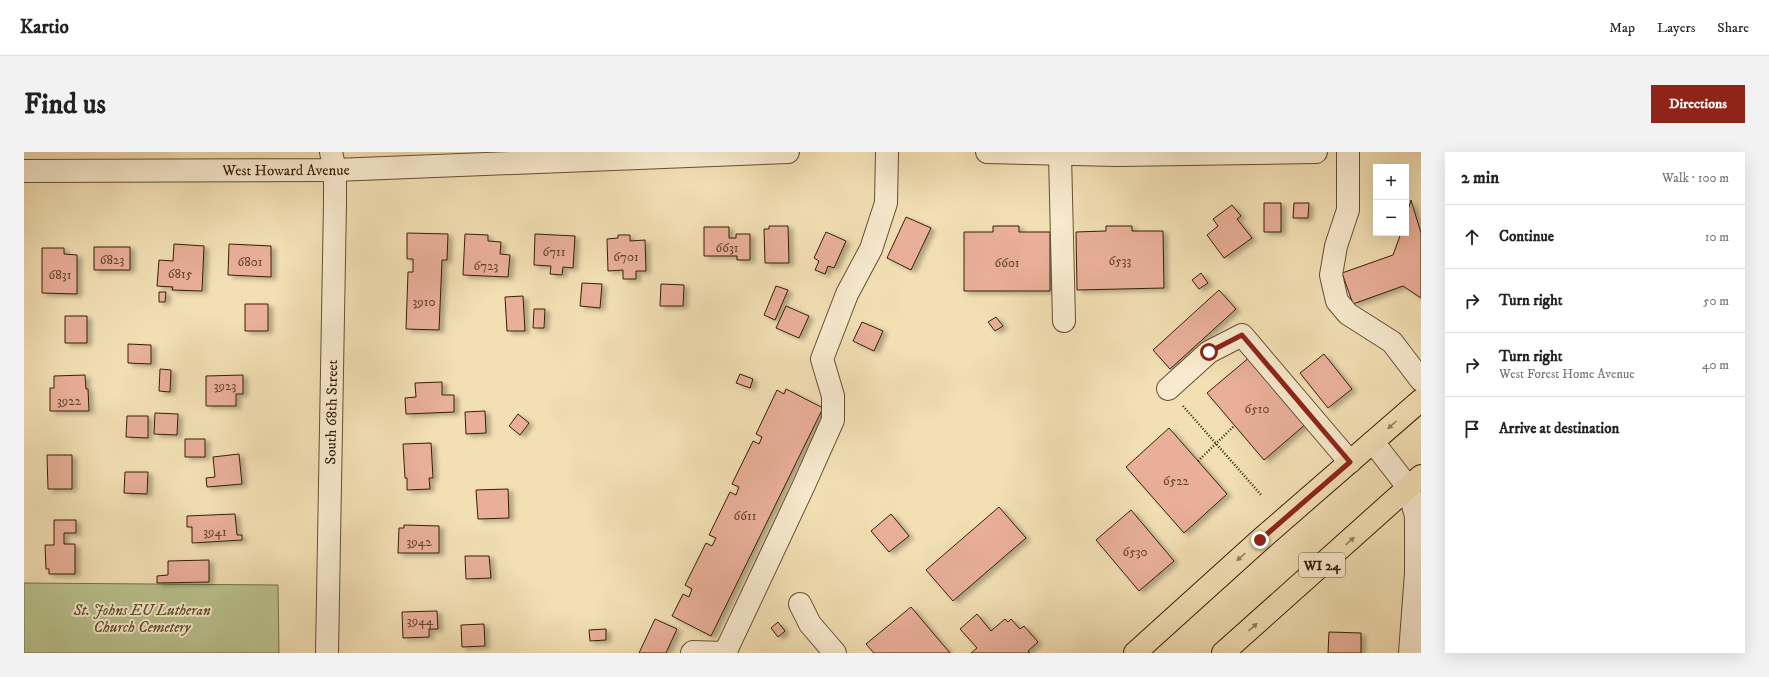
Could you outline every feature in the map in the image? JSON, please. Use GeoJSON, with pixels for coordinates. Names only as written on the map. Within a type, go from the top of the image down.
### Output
{"type":"FeatureCollection","features":[{"type":"Feature","properties":{"kind":"main road"},"geometry":{"type":"LineString","coordinates":[[1135,653],[1260,540],[1421,400]]}},
{"type":"Feature","properties":{"kind":"main road","name":"WI 24"},"geometry":{"type":"LineString","coordinates":[[1223,653],[1415,482]]}},
{"type":"Feature","properties":{"kind":"street","name":"West Howard Avenue"},"geometry":{"type":"LineString","coordinates":[[24,171],[336,158],[788,152]]}},
{"type":"Feature","properties":{"kind":"street"},"geometry":{"type":"LineString","coordinates":[[692,653],[725,653],[833,420],[833,396],[822,359],[847,294],[871,249],[886,203],[887,152]]}},
{"type":"Feature","properties":{"kind":"street"},"geometry":{"type":"LineString","coordinates":[[987,152],[1060,155],[1316,152]]}},
{"type":"Feature","properties":{"kind":"street"},"geometry":{"type":"LineString","coordinates":[[1348,152],[1348,210],[1336,246],[1331,275],[1337,301],[1348,314],[1392,342],[1421,380]]}},
{"type":"Feature","properties":{"kind":"street"},"geometry":{"type":"LineString","coordinates":[[1060,155],[1064,321]]}},
{"type":"Feature","properties":{"kind":"street","name":"South 68th Street"},"geometry":{"type":"LineString","coordinates":[[327,653],[336,158]]}},
{"type":"Feature","properties":{"kind":"street"},"geometry":{"type":"LineString","coordinates":[[1168,389],[1209,352],[1242,335],[1350,462]]}},
{"type":"Feature","properties":{"kind":"street"},"geometry":{"type":"LineString","coordinates":[[1373,442],[1415,482],[1418,570],[1410,653]]}},
{"type":"Feature","properties":{"kind":"street"},"geometry":{"type":"LineString","coordinates":[[800,604],[810,624],[835,653]]}},
{"type":"Feature","properties":{"kind":"path"},"geometry":{"type":"LineString","coordinates":[[1168,389],[1262,496]]}},
{"type":"Feature","properties":{"kind":"path"},"geometry":{"type":"LineString","coordinates":[[1198,461],[1234,426]]}},
{"type":"Feature","properties":{"kind":"green space","name":"St. Johns EU Lutheran Church Cemetery"},"geometry":{"type":"Polygon","coordinates":[[[24,583],[278,585],[279,653],[24,653],[24,583]]]}},
{"type":"Feature","properties":{"kind":"building"},"geometry":{"type":"Polygon","coordinates":[[[1411,200],[1421,233],[1421,298],[1403,286],[1353,304],[1342,273],[1393,255],[1400,236],[1409,236],[1409,207],[1411,200]]]}},
{"type":"Feature","properties":{"kind":"building"},"geometry":{"type":"Polygon","coordinates":[[[1264,203],[1281,203],[1281,232],[1264,232],[1264,203]]]}},
{"type":"Feature","properties":{"kind":"building"},"geometry":{"type":"Polygon","coordinates":[[[1294,203],[1309,203],[1308,218],[1293,218],[1294,203]]]}},
{"type":"Feature","properties":{"kind":"building"},"geometry":{"type":"Polygon","coordinates":[[[1232,205],[1241,216],[1237,219],[1252,238],[1224,258],[1207,235],[1218,226],[1213,219],[1232,205]]]}},
{"type":"Feature","properties":{"kind":"building"},"geometry":{"type":"Polygon","coordinates":[[[906,217],[931,228],[911,270],[887,258],[906,217]]]}},
{"type":"Feature","properties":{"kind":"building"},"geometry":{"type":"Polygon","coordinates":[[[769,226],[788,226],[789,263],[765,263],[764,229],[769,229],[769,226]]]}},
{"type":"Feature","properties":{"kind":"building"},"geometry":{"type":"Polygon","coordinates":[[[993,226],[1019,226],[1019,232],[1050,232],[1050,291],[964,291],[964,232],[993,232],[993,226]]]}},
{"type":"Feature","properties":{"kind":"building"},"geometry":{"type":"Polygon","coordinates":[[[1106,226],[1132,226],[1132,231],[1163,231],[1164,288],[1077,290],[1076,232],[1106,231],[1106,226]]]}},
{"type":"Feature","properties":{"kind":"building"},"geometry":{"type":"Polygon","coordinates":[[[704,227],[729,227],[729,238],[736,238],[736,234],[750,234],[750,260],[737,260],[737,256],[704,256],[704,227]]]}},
{"type":"Feature","properties":{"kind":"building"},"geometry":{"type":"Polygon","coordinates":[[[826,232],[846,241],[834,268],[828,266],[825,274],[815,270],[819,261],[814,258],[826,232]]]}},
{"type":"Feature","properties":{"kind":"building"},"geometry":{"type":"Polygon","coordinates":[[[407,233],[448,234],[447,260],[442,260],[439,330],[406,329],[408,272],[413,272],[413,259],[407,259],[407,233]]]}},
{"type":"Feature","properties":{"kind":"building"},"geometry":{"type":"Polygon","coordinates":[[[465,234],[488,235],[488,241],[501,242],[500,254],[510,255],[508,277],[463,275],[465,234]]]}},
{"type":"Feature","properties":{"kind":"building"},"geometry":{"type":"Polygon","coordinates":[[[535,234],[575,236],[573,268],[563,267],[562,275],[550,274],[551,266],[534,265],[535,234]]]}},
{"type":"Feature","properties":{"kind":"building"},"geometry":{"type":"Polygon","coordinates":[[[618,235],[630,235],[630,241],[645,240],[646,271],[636,271],[636,279],[623,279],[623,270],[608,271],[607,239],[618,238],[618,235]]]}},
{"type":"Feature","properties":{"kind":"building"},"geometry":{"type":"Polygon","coordinates":[[[174,244],[204,246],[202,291],[172,290],[173,287],[157,286],[159,260],[173,261],[174,244]]]}},
{"type":"Feature","properties":{"kind":"building"},"geometry":{"type":"Polygon","coordinates":[[[229,244],[271,246],[271,277],[228,275],[229,244]]]}},
{"type":"Feature","properties":{"kind":"building"},"geometry":{"type":"Polygon","coordinates":[[[94,247],[130,247],[130,270],[94,270],[94,247]]]}},
{"type":"Feature","properties":{"kind":"building"},"geometry":{"type":"Polygon","coordinates":[[[42,248],[64,248],[64,254],[77,255],[77,294],[42,293],[42,248]]]}},
{"type":"Feature","properties":{"kind":"building"},"geometry":{"type":"Polygon","coordinates":[[[1201,273],[1208,283],[1199,289],[1192,280],[1201,273]]]}},
{"type":"Feature","properties":{"kind":"building"},"geometry":{"type":"Polygon","coordinates":[[[582,283],[602,284],[600,308],[580,306],[582,283]]]}},
{"type":"Feature","properties":{"kind":"building"},"geometry":{"type":"Polygon","coordinates":[[[661,284],[684,285],[683,306],[660,306],[661,284]]]}},
{"type":"Feature","properties":{"kind":"building"},"geometry":{"type":"Polygon","coordinates":[[[776,286],[788,290],[775,320],[764,315],[776,286]]]}},
{"type":"Feature","properties":{"kind":"building"},"geometry":{"type":"Polygon","coordinates":[[[1219,290],[1236,309],[1170,369],[1153,350],[1219,290]]]}},
{"type":"Feature","properties":{"kind":"building"},"geometry":{"type":"Polygon","coordinates":[[[159,292],[166,292],[165,302],[159,302],[159,292]]]}},
{"type":"Feature","properties":{"kind":"building"},"geometry":{"type":"Polygon","coordinates":[[[523,296],[525,331],[507,331],[505,297],[523,296]]]}},
{"type":"Feature","properties":{"kind":"building"},"geometry":{"type":"Polygon","coordinates":[[[245,304],[268,304],[268,331],[245,331],[245,304]]]}},
{"type":"Feature","properties":{"kind":"building"},"geometry":{"type":"Polygon","coordinates":[[[786,306],[809,316],[799,338],[776,328],[786,306]]]}},
{"type":"Feature","properties":{"kind":"building"},"geometry":{"type":"Polygon","coordinates":[[[534,309],[545,309],[544,328],[533,328],[534,309]]]}},
{"type":"Feature","properties":{"kind":"building"},"geometry":{"type":"Polygon","coordinates":[[[65,316],[87,316],[87,343],[65,343],[65,316]]]}},
{"type":"Feature","properties":{"kind":"building"},"geometry":{"type":"Polygon","coordinates":[[[996,317],[1003,326],[995,331],[988,322],[996,317]]]}},
{"type":"Feature","properties":{"kind":"building"},"geometry":{"type":"Polygon","coordinates":[[[862,322],[883,331],[874,351],[853,341],[862,322]]]}},
{"type":"Feature","properties":{"kind":"building"},"geometry":{"type":"Polygon","coordinates":[[[128,344],[151,345],[151,364],[128,363],[128,344]]]}},
{"type":"Feature","properties":{"kind":"building"},"geometry":{"type":"Polygon","coordinates":[[[1324,354],[1352,389],[1328,408],[1300,373],[1324,354]]]}},
{"type":"Feature","properties":{"kind":"building"},"geometry":{"type":"Polygon","coordinates":[[[1251,356],[1307,423],[1264,460],[1207,393],[1251,356]]]}},
{"type":"Feature","properties":{"kind":"building"},"geometry":{"type":"Polygon","coordinates":[[[160,369],[171,370],[170,392],[159,391],[160,369]]]}},
{"type":"Feature","properties":{"kind":"building"},"geometry":{"type":"Polygon","coordinates":[[[740,374],[753,379],[750,388],[736,383],[740,374]]]}},
{"type":"Feature","properties":{"kind":"building"},"geometry":{"type":"Polygon","coordinates":[[[85,375],[86,389],[88,389],[89,411],[50,411],[50,388],[54,388],[54,376],[85,375]]]}},
{"type":"Feature","properties":{"kind":"building"},"geometry":{"type":"Polygon","coordinates":[[[243,375],[243,394],[236,394],[236,406],[206,406],[206,376],[243,375]]]}},
{"type":"Feature","properties":{"kind":"building"},"geometry":{"type":"Polygon","coordinates":[[[442,382],[442,395],[454,395],[454,412],[406,414],[405,398],[416,397],[415,383],[442,382]]]}},
{"type":"Feature","properties":{"kind":"building"},"geometry":{"type":"Polygon","coordinates":[[[786,389],[823,408],[711,636],[672,616],[683,594],[689,597],[692,589],[685,585],[706,543],[712,546],[716,538],[709,535],[730,492],[736,495],[739,487],[732,484],[753,441],[759,444],[762,437],[756,434],[777,390],[784,394],[786,389]]]}},
{"type":"Feature","properties":{"kind":"building"},"geometry":{"type":"Polygon","coordinates":[[[485,411],[486,433],[466,434],[465,412],[485,411]]]}},
{"type":"Feature","properties":{"kind":"building"},"geometry":{"type":"Polygon","coordinates":[[[155,413],[178,414],[177,435],[154,434],[155,413]]]}},
{"type":"Feature","properties":{"kind":"building"},"geometry":{"type":"Polygon","coordinates":[[[518,414],[529,423],[520,435],[509,426],[518,414]]]}},
{"type":"Feature","properties":{"kind":"building"},"geometry":{"type":"Polygon","coordinates":[[[127,416],[148,416],[148,438],[126,437],[127,416]]]}},
{"type":"Feature","properties":{"kind":"building"},"geometry":{"type":"Polygon","coordinates":[[[1169,428],[1227,494],[1184,533],[1126,467],[1169,428]]]}},
{"type":"Feature","properties":{"kind":"building"},"geometry":{"type":"Polygon","coordinates":[[[185,439],[205,439],[205,457],[185,457],[185,439]]]}},
{"type":"Feature","properties":{"kind":"building"},"geometry":{"type":"Polygon","coordinates":[[[431,443],[433,478],[429,478],[430,489],[407,490],[403,444],[431,443]]]}},
{"type":"Feature","properties":{"kind":"building"},"geometry":{"type":"Polygon","coordinates":[[[239,454],[242,484],[207,487],[206,478],[215,477],[213,457],[239,454]]]}},
{"type":"Feature","properties":{"kind":"building"},"geometry":{"type":"Polygon","coordinates":[[[47,455],[72,455],[72,489],[48,489],[47,455]]]}},
{"type":"Feature","properties":{"kind":"building"},"geometry":{"type":"Polygon","coordinates":[[[125,472],[148,472],[147,494],[124,493],[125,472]]]}},
{"type":"Feature","properties":{"kind":"building"},"geometry":{"type":"Polygon","coordinates":[[[508,489],[509,518],[478,519],[476,490],[508,489]]]}},
{"type":"Feature","properties":{"kind":"building"},"geometry":{"type":"Polygon","coordinates":[[[999,507],[1026,538],[953,601],[926,570],[999,507]]]}},
{"type":"Feature","properties":{"kind":"building"},"geometry":{"type":"Polygon","coordinates":[[[1131,510],[1174,561],[1139,591],[1096,540],[1131,510]]]}},
{"type":"Feature","properties":{"kind":"building"},"geometry":{"type":"Polygon","coordinates":[[[235,514],[237,535],[242,535],[242,540],[192,543],[192,527],[187,527],[187,516],[235,514]]]}},
{"type":"Feature","properties":{"kind":"building"},"geometry":{"type":"Polygon","coordinates":[[[891,514],[909,536],[889,552],[871,531],[891,514]]]}},
{"type":"Feature","properties":{"kind":"building"},"geometry":{"type":"Polygon","coordinates":[[[54,520],[76,520],[76,533],[64,533],[64,544],[75,544],[75,574],[49,574],[49,569],[46,569],[45,545],[54,545],[54,520]]]}},
{"type":"Feature","properties":{"kind":"building"},"geometry":{"type":"Polygon","coordinates":[[[404,525],[439,526],[439,553],[398,553],[399,528],[404,528],[404,525]]]}},
{"type":"Feature","properties":{"kind":"building"},"geometry":{"type":"Polygon","coordinates":[[[465,556],[489,556],[491,578],[466,579],[465,556]]]}},
{"type":"Feature","properties":{"kind":"building"},"geometry":{"type":"Polygon","coordinates":[[[209,560],[209,582],[157,583],[157,576],[168,575],[168,561],[209,560]]]}},
{"type":"Feature","properties":{"kind":"building"},"geometry":{"type":"Polygon","coordinates":[[[911,607],[950,653],[874,653],[866,644],[911,607]]]}},
{"type":"Feature","properties":{"kind":"building"},"geometry":{"type":"Polygon","coordinates":[[[437,611],[438,629],[429,629],[429,637],[403,638],[402,612],[437,611]]]}},
{"type":"Feature","properties":{"kind":"building"},"geometry":{"type":"Polygon","coordinates":[[[977,614],[991,631],[1005,619],[1008,622],[1011,619],[1020,629],[1024,626],[1038,642],[1028,651],[1030,653],[971,653],[977,648],[960,629],[977,614]]]}},
{"type":"Feature","properties":{"kind":"building"},"geometry":{"type":"Polygon","coordinates":[[[655,619],[677,629],[666,653],[639,653],[655,619]]]}},
{"type":"Feature","properties":{"kind":"building"},"geometry":{"type":"Polygon","coordinates":[[[778,622],[785,631],[778,637],[771,628],[778,622]]]}},
{"type":"Feature","properties":{"kind":"building"},"geometry":{"type":"Polygon","coordinates":[[[484,624],[485,646],[462,647],[461,625],[484,624]]]}},
{"type":"Feature","properties":{"kind":"building"},"geometry":{"type":"Polygon","coordinates":[[[606,629],[606,640],[590,641],[589,630],[606,629]]]}},
{"type":"Feature","properties":{"kind":"building"},"geometry":{"type":"Polygon","coordinates":[[[1329,632],[1361,633],[1361,653],[1328,653],[1329,632]]]}},
{"type":"Feature","properties":{"kind":"route"},"geometry":{"type":"LineString","coordinates":[[1209,352],[1242,335],[1350,462],[1260,540]]}}]}
